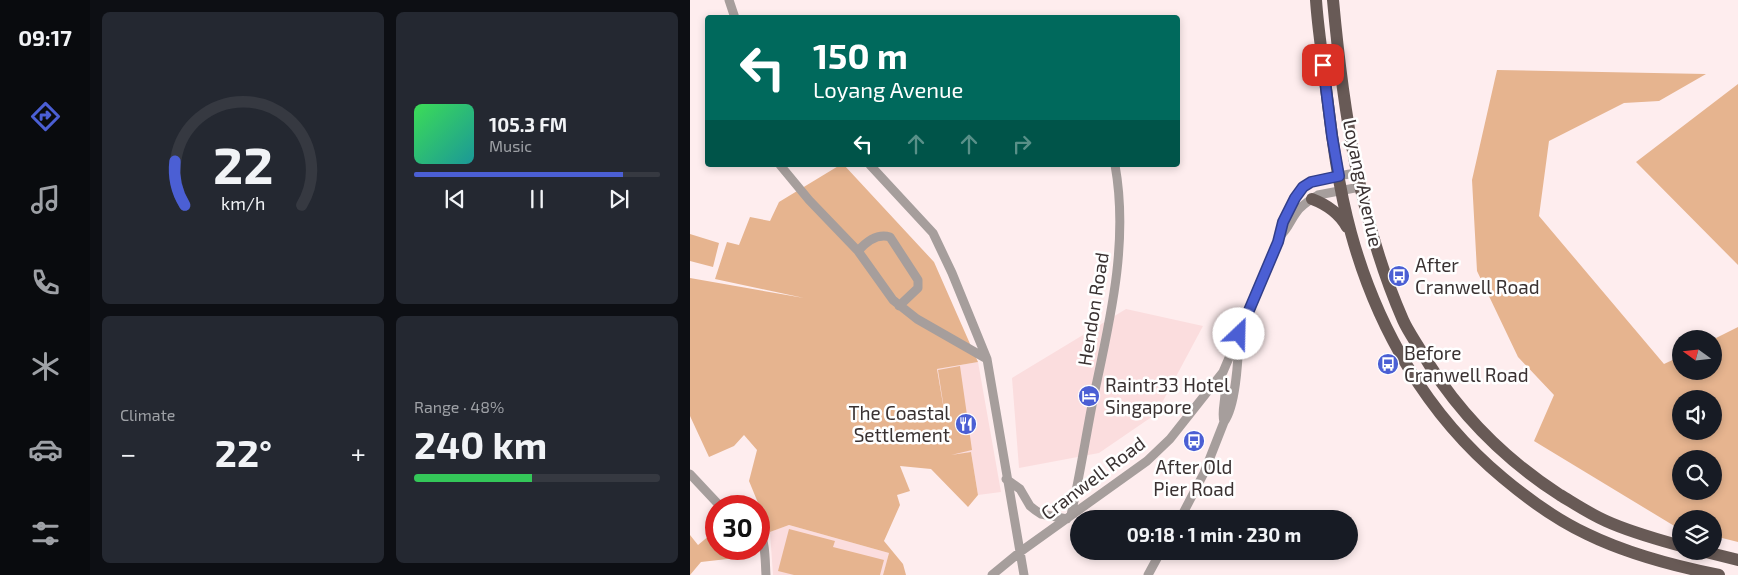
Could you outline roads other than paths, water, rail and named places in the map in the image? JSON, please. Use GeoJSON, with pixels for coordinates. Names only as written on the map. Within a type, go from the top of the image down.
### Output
{"type":"FeatureCollection","features":[{"type":"Feature","properties":{"kind":"main road","name":"Loyang Avenue"},"geometry":{"type":"LineString","coordinates":[[1316,0],[1332,136],[1341,191],[1351,234],[1368,283],[1402,357],[1430,402],[1486,464],[1537,504],[1585,533],[1644,556],[1719,575]]}},
{"type":"Feature","properties":{"kind":"main road","name":"Loyang Avenue"},"geometry":{"type":"LineString","coordinates":[[1333,0],[1340,68],[1360,187],[1375,243],[1404,322],[1431,370],[1461,410],[1499,449],[1540,482],[1604,521],[1672,543]]}},
{"type":"Feature","properties":{"kind":"main road"},"geometry":{"type":"LineString","coordinates":[[1312,198],[1341,217],[1351,234]]}},
{"type":"Feature","properties":{"kind":"main road"},"geometry":{"type":"LineString","coordinates":[[1722,556],[1738,560]]}},
{"type":"Feature","properties":{"kind":"street"},"geometry":{"type":"LineString","coordinates":[[729,0],[734,15]]}},
{"type":"Feature","properties":{"kind":"street"},"geometry":{"type":"LineString","coordinates":[[782,167],[808,200],[858,251],[883,288],[899,306],[917,319],[987,359]]}},
{"type":"Feature","properties":{"kind":"street"},"geometry":{"type":"LineString","coordinates":[[872,167],[933,233],[952,273],[987,359],[1002,443],[1006,479],[1024,575]]}},
{"type":"Feature","properties":{"kind":"street","name":"Hendon Road"},"geometry":{"type":"LineString","coordinates":[[1069,517],[1112,313],[1118,268],[1120,231],[1114,167]]}},
{"type":"Feature","properties":{"kind":"street","name":"Cranwell Road"},"geometry":{"type":"LineString","coordinates":[[992,575],[1020,552],[1147,461],[1170,439],[1222,372],[1280,236],[1285,217],[1303,187],[1311,182],[1357,173]]}},
{"type":"Feature","properties":{"kind":"street","name":"Cranwell Road"},"geometry":{"type":"LineString","coordinates":[[1280,236],[1287,229],[1295,213],[1312,198],[1318,195],[1360,187]]}},
{"type":"Feature","properties":{"kind":"street"},"geometry":{"type":"LineString","coordinates":[[858,251],[875,237],[890,236],[918,280],[918,288],[899,306]]}},
{"type":"Feature","properties":{"kind":"street"},"geometry":{"type":"LineString","coordinates":[[1185,510],[1204,473],[1224,422],[1229,415],[1237,368],[1239,334]]}},
{"type":"Feature","properties":{"kind":"street"},"geometry":{"type":"LineString","coordinates":[[1222,372],[1232,382],[1233,396]]}},
{"type":"Feature","properties":{"kind":"street"},"geometry":{"type":"LineString","coordinates":[[1213,383],[1225,389],[1225,405],[1222,415],[1224,422]]}},
{"type":"Feature","properties":{"kind":"street"},"geometry":{"type":"LineString","coordinates":[[690,474],[710,495]]}},
{"type":"Feature","properties":{"kind":"street"},"geometry":{"type":"LineString","coordinates":[[1006,479],[1020,488],[1030,506],[1041,514],[1069,517]]}},
{"type":"Feature","properties":{"kind":"street"},"geometry":{"type":"LineString","coordinates":[[765,560],[766,575]]}},
{"type":"Feature","properties":{"kind":"street"},"geometry":{"type":"LineString","coordinates":[[1148,575],[1156,560]]}},
{"type":"Feature","properties":{"kind":"place","name":"After Cranwell Road"},"geometry":{"type":"Point","coordinates":[1399,276]}},
{"type":"Feature","properties":{"kind":"place","name":"Before Cranwell Road"},"geometry":{"type":"Point","coordinates":[1388,364]}},
{"type":"Feature","properties":{"kind":"place","name":"Raintr33 Hotel Singapore"},"geometry":{"type":"Point","coordinates":[1089,396]}},
{"type":"Feature","properties":{"kind":"place","name":"The Coastal Settlement"},"geometry":{"type":"Point","coordinates":[966,424]}},
{"type":"Feature","properties":{"kind":"place","name":"After Old Pier Road"},"geometry":{"type":"Point","coordinates":[1194,441]}}]}
